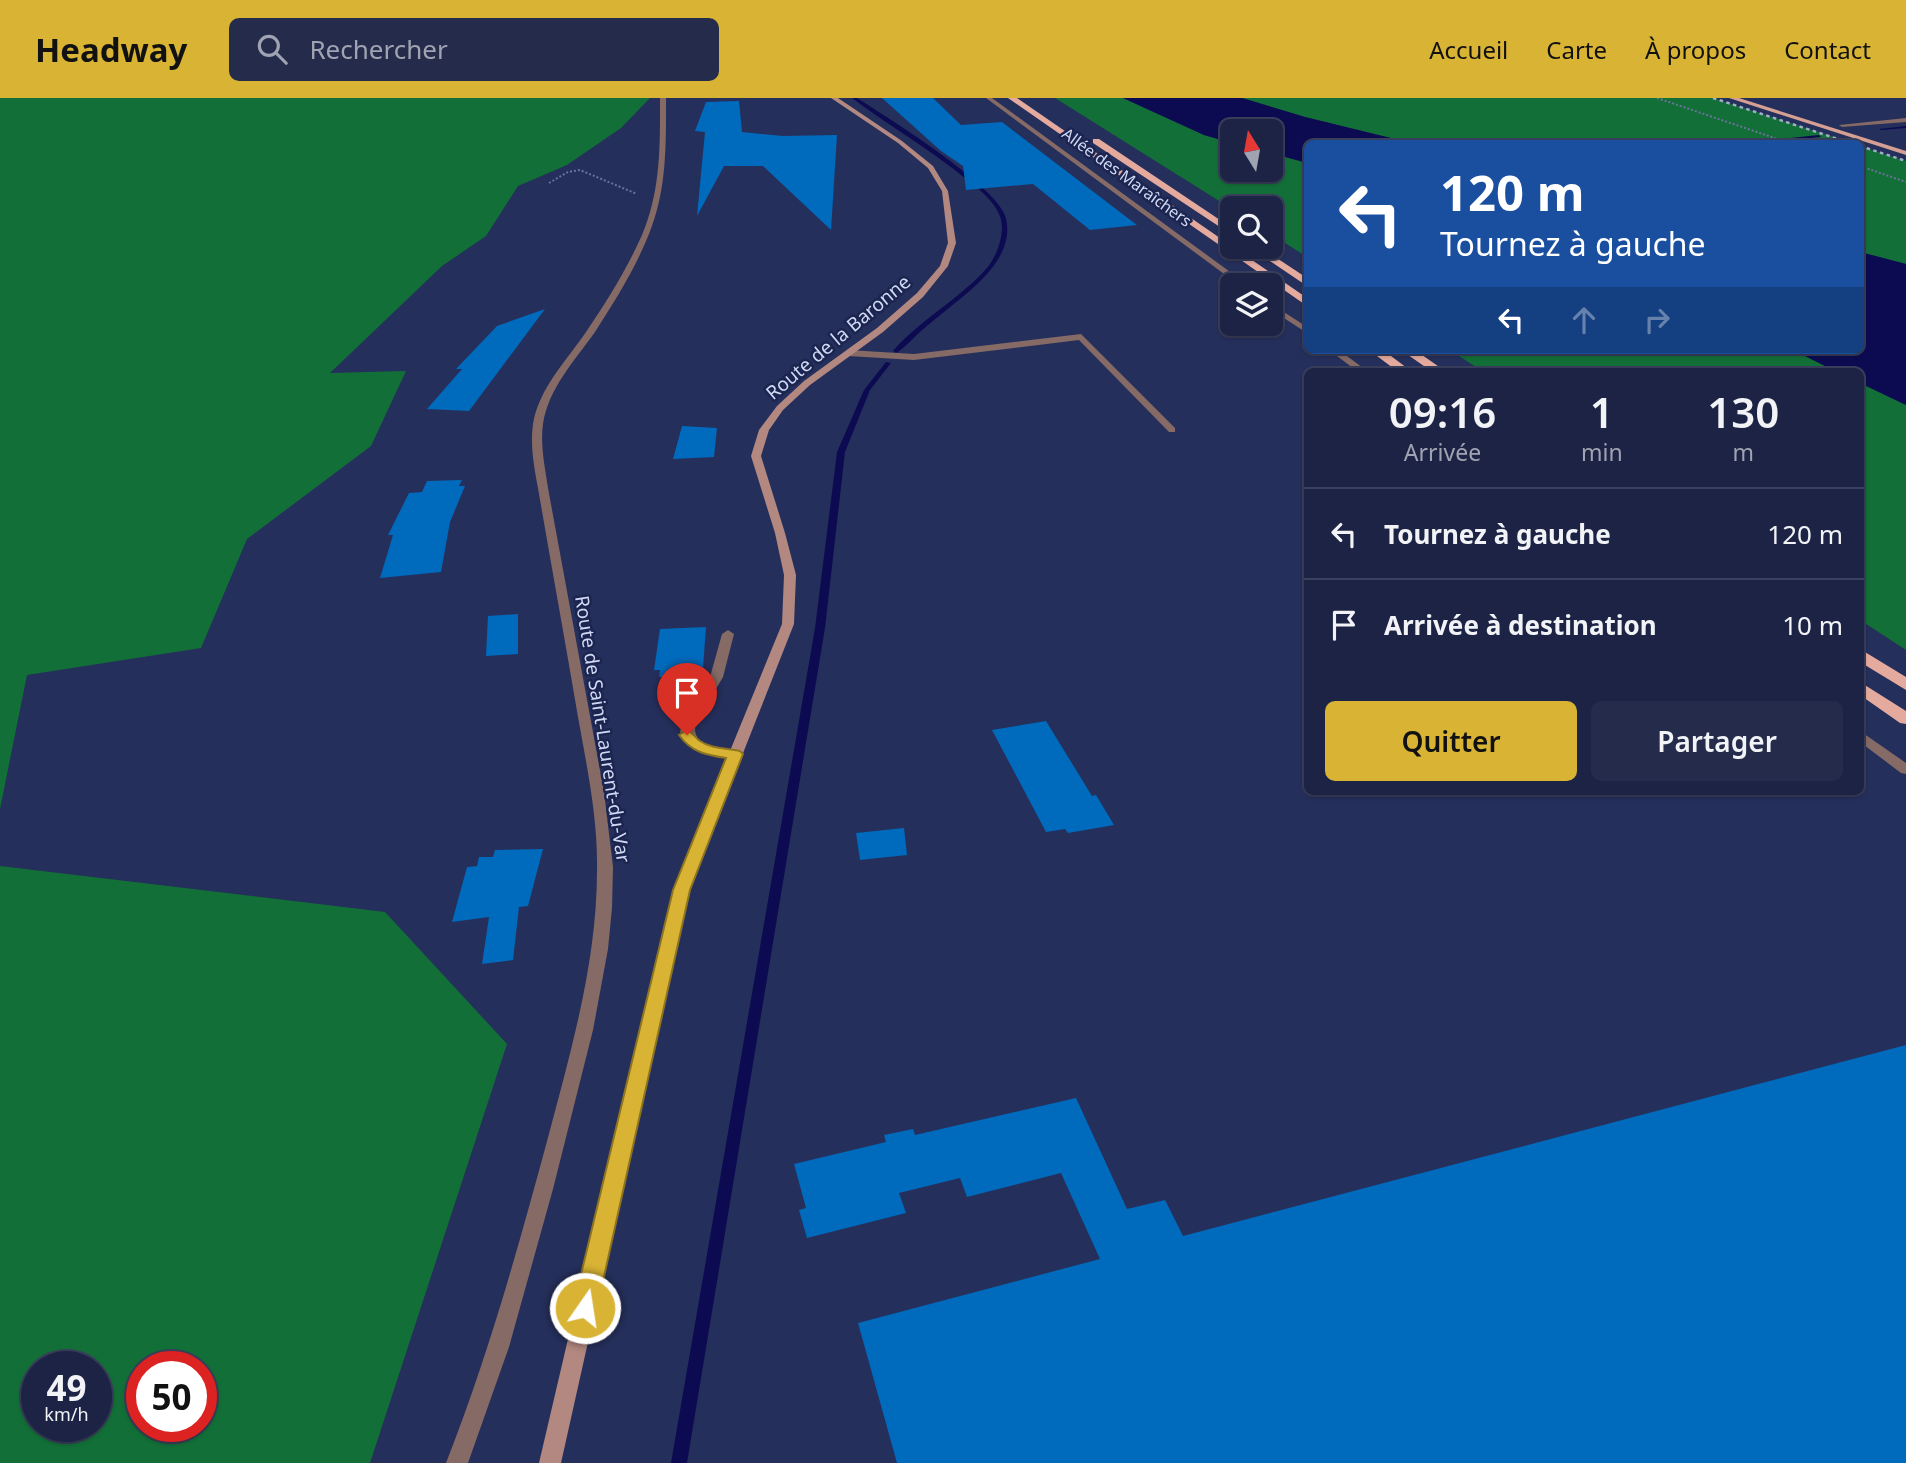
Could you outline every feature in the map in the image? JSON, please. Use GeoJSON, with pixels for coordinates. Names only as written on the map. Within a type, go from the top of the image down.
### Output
{"type":"FeatureCollection","features":[{"type":"Feature","properties":{"kind":"highway"},"geometry":{"type":"LineString","coordinates":[[1012,98],[1304,301]]}},
{"type":"Feature","properties":{"kind":"highway"},"geometry":{"type":"LineString","coordinates":[[1091,136],[1220,224]]}},
{"type":"Feature","properties":{"kind":"highway"},"geometry":{"type":"LineString","coordinates":[[1272,259],[1304,281]]}},
{"type":"Feature","properties":{"kind":"highway"},"geometry":{"type":"LineString","coordinates":[[1381,354],[1401,368]]}},
{"type":"Feature","properties":{"kind":"highway"},"geometry":{"type":"LineString","coordinates":[[1413,354],[1434,368]]}},
{"type":"Feature","properties":{"kind":"highway"},"geometry":{"type":"LineString","coordinates":[[1864,657],[1906,685]]}},
{"type":"Feature","properties":{"kind":"highway"},"geometry":{"type":"LineString","coordinates":[[1864,690],[1906,719]]}},
{"type":"Feature","properties":{"kind":"main road","name":"Route de la Baronne"},"geometry":{"type":"LineString","coordinates":[[550,1463],[681,890],[788,624],[790,575],[756,456],[764,430],[780,408],[890,321],[935,279],[949,254],[952,236],[945,191],[931,167],[900,142],[834,98]]}},
{"type":"Feature","properties":{"kind":"main road"},"geometry":{"type":"LineString","coordinates":[[1732,98],[1864,140]]}},
{"type":"Feature","properties":{"kind":"main road"},"geometry":{"type":"LineString","coordinates":[[1756,98],[1906,145]]}},
{"type":"Feature","properties":{"kind":"main road"},"geometry":{"type":"LineString","coordinates":[[1864,140],[1906,154]]}},
{"type":"Feature","properties":{"kind":"street","name":"Route de Saint-Laurent-du-Var"},"geometry":{"type":"LineString","coordinates":[[457,1463],[482,1403],[535,1221],[602,948],[606,883],[602,828],[547,508],[538,444],[538,424],[544,402],[599,318],[640,248],[650,223],[662,172],[663,98]]}},
{"type":"Feature","properties":{"kind":"street","name":"Allée des Maraîchers"},"geometry":{"type":"LineString","coordinates":[[989,98],[1228,273]]}},
{"type":"Feature","properties":{"kind":"street"},"geometry":{"type":"LineString","coordinates":[[1842,125],[1906,120]]}},
{"type":"Feature","properties":{"kind":"street"},"geometry":{"type":"LineString","coordinates":[[1283,314],[1304,329]]}},
{"type":"Feature","properties":{"kind":"street"},"geometry":{"type":"LineString","coordinates":[[848,352],[914,357],[1081,337],[1172,430]]}},
{"type":"Feature","properties":{"kind":"street"},"geometry":{"type":"LineString","coordinates":[[1339,354],[1359,368]]}},
{"type":"Feature","properties":{"kind":"street"},"geometry":{"type":"LineString","coordinates":[[728,634],[716,679],[687,722],[687,735],[693,744],[711,751],[735,754]]}},
{"type":"Feature","properties":{"kind":"street"},"geometry":{"type":"LineString","coordinates":[[1864,738],[1906,770]]}},
{"type":"Feature","properties":{"kind":"path"},"geometry":{"type":"LineString","coordinates":[[1657,98],[1780,140]]}},
{"type":"Feature","properties":{"kind":"path"},"geometry":{"type":"LineString","coordinates":[[1864,167],[1906,182]]}},
{"type":"Feature","properties":{"kind":"path"},"geometry":{"type":"LineString","coordinates":[[549,183],[573,170],[593,172],[603,181],[637,194],[641,214],[650,223]]}},
{"type":"Feature","properties":{"kind":"green space"},"geometry":{"type":"Polygon","coordinates":[[[0,98],[650,98],[621,128],[567,165],[518,186],[486,236],[442,266],[330,373],[406,371],[371,446],[247,539],[201,648],[27,675],[0,809],[0,98]]]}},
{"type":"Feature","properties":{"kind":"green space"},"geometry":{"type":"Polygon","coordinates":[[[1055,98],[1123,98],[1204,135],[1220,140],[1220,182],[1283,182],[1283,156],[1304,162],[1304,255],[1283,242],[1283,196],[1220,196],[1220,201],[1055,98]]]}},
{"type":"Feature","properties":{"kind":"green space"},"geometry":{"type":"Polygon","coordinates":[[[1242,98],[1713,98],[1844,140],[1399,140],[1242,98]]]}},
{"type":"Feature","properties":{"kind":"green space"},"geometry":{"type":"Polygon","coordinates":[[[1864,147],[1906,161],[1906,264],[1864,253],[1864,147]]]}},
{"type":"Feature","properties":{"kind":"green space"},"geometry":{"type":"Polygon","coordinates":[[[1456,354],[1801,354],[1829,368],[1477,368],[1456,354]]]}},
{"type":"Feature","properties":{"kind":"green space"},"geometry":{"type":"Polygon","coordinates":[[[1864,385],[1906,405],[1906,650],[1864,623],[1864,385]]]}},
{"type":"Feature","properties":{"kind":"green space"},"geometry":{"type":"Polygon","coordinates":[[[0,866],[385,912],[507,1044],[370,1463],[0,1463],[0,866]]]}},
{"type":"Feature","properties":{"kind":"shaded area"},"geometry":{"type":"Polygon","coordinates":[[[1123,98],[1242,98],[1399,140],[1304,140],[1304,162],[1283,156],[1283,119],[1220,119],[1220,140],[1204,135],[1123,98]]]}},
{"type":"Feature","properties":{"kind":"shaded area"},"geometry":{"type":"Polygon","coordinates":[[[1864,253],[1906,264],[1906,405],[1864,385],[1864,368],[1829,368],[1801,354],[1864,354],[1864,253]]]}},
{"type":"Feature","properties":{"kind":"building"},"geometry":{"type":"Polygon","coordinates":[[[882,98],[933,98],[961,125],[1002,122],[1137,225],[1090,230],[1033,184],[966,190],[963,166],[941,151],[882,98]]]}},
{"type":"Feature","properties":{"kind":"building"},"geometry":{"type":"Polygon","coordinates":[[[739,101],[742,132],[783,136],[837,135],[831,230],[763,166],[724,166],[697,216],[705,132],[695,131],[706,102],[739,101]]]}},
{"type":"Feature","properties":{"kind":"building"},"geometry":{"type":"Polygon","coordinates":[[[545,309],[469,411],[427,409],[462,369],[456,369],[497,326],[545,309]]]}},
{"type":"Feature","properties":{"kind":"building"},"geometry":{"type":"Polygon","coordinates":[[[682,426],[717,428],[714,457],[673,459],[682,426]]]}},
{"type":"Feature","properties":{"kind":"building"},"geometry":{"type":"Polygon","coordinates":[[[462,480],[459,486],[465,486],[450,522],[441,572],[380,578],[393,535],[388,535],[409,493],[422,492],[427,481],[462,480]]]}},
{"type":"Feature","properties":{"kind":"building"},"geometry":{"type":"Polygon","coordinates":[[[518,614],[518,654],[486,656],[488,616],[518,614]]]}},
{"type":"Feature","properties":{"kind":"building"},"geometry":{"type":"Polygon","coordinates":[[[706,627],[703,668],[698,668],[697,675],[659,677],[660,670],[654,670],[660,629],[706,627]]]}},
{"type":"Feature","properties":{"kind":"building"},"geometry":{"type":"Polygon","coordinates":[[[1046,721],[1092,796],[1096,795],[1114,825],[1068,833],[1065,829],[1046,832],[992,730],[1046,721]]]}},
{"type":"Feature","properties":{"kind":"building"},"geometry":{"type":"Polygon","coordinates":[[[904,828],[907,855],[860,860],[856,833],[904,828]]]}},
{"type":"Feature","properties":{"kind":"building"},"geometry":{"type":"Polygon","coordinates":[[[543,849],[528,906],[519,907],[513,960],[482,964],[489,917],[452,922],[467,867],[477,866],[479,857],[493,857],[495,850],[543,849]]]}},
{"type":"Feature","properties":{"kind":"building"},"geometry":{"type":"Polygon","coordinates":[[[1906,1045],[1906,1463],[897,1463],[858,1323],[1100,1259],[1061,1173],[967,1197],[960,1178],[899,1193],[906,1213],[807,1238],[799,1210],[806,1208],[794,1164],[886,1142],[884,1135],[913,1129],[915,1135],[1076,1098],[1127,1209],[1165,1200],[1183,1236],[1906,1045]]]}},
{"type":"Feature","properties":{"kind":"waterway"},"geometry":{"type":"LineString","coordinates":[[854,98],[958,169],[993,201],[1004,220],[1001,243],[989,269],[896,351]]}},
{"type":"Feature","properties":{"kind":"waterway"},"geometry":{"type":"LineString","coordinates":[[1881,129],[1906,127]]}},
{"type":"Feature","properties":{"kind":"waterway"},"geometry":{"type":"LineString","coordinates":[[1776,140],[1819,136]]}},
{"type":"Feature","properties":{"kind":"waterway"},"geometry":{"type":"LineString","coordinates":[[679,1463],[820,628],[841,452],[867,390],[888,363]]}},
{"type":"Feature","properties":{"kind":"railway"},"geometry":{"type":"LineString","coordinates":[[1713,98],[1841,140]]}},
{"type":"Feature","properties":{"kind":"railway"},"geometry":{"type":"LineString","coordinates":[[1864,147],[1906,161]]}},
{"type":"Feature","properties":{"kind":"route"},"geometry":{"type":"LineString","coordinates":[[585,1308],[681,890],[735,754],[711,751],[693,744],[687,735]]}}]}
